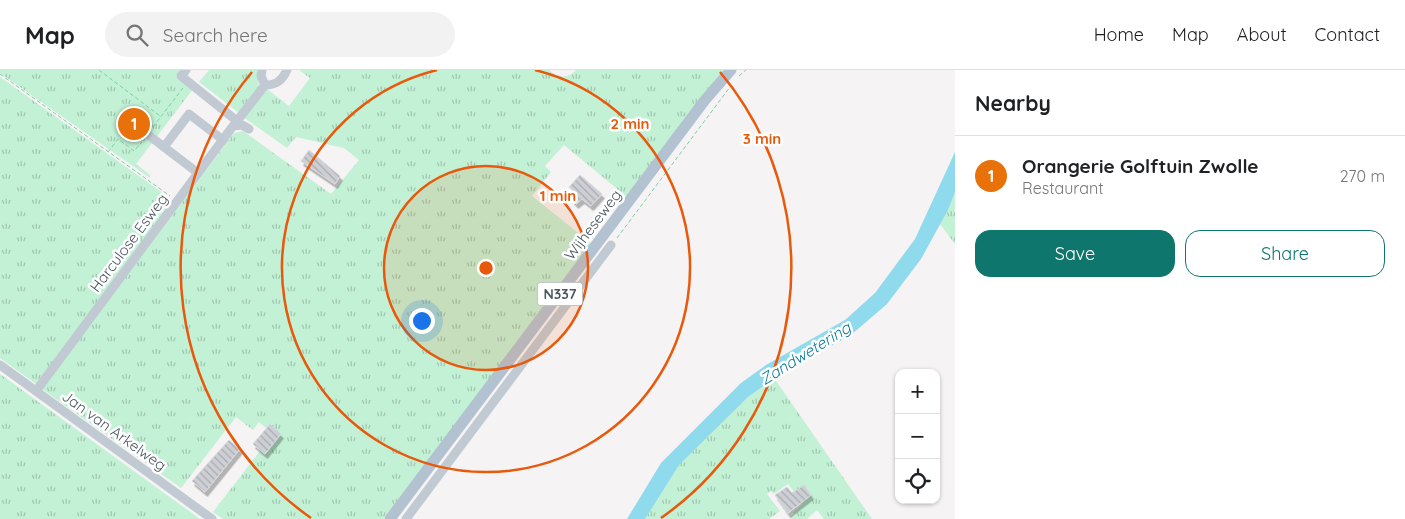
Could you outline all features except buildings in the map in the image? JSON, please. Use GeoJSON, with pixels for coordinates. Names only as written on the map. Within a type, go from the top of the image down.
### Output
{"type":"FeatureCollection","features":[{"type":"Feature","properties":{"kind":"main road","name":"Wijheseweg"},"geometry":{"type":"LineString","coordinates":[[390,519],[706,100],[735,73]]}},
{"type":"Feature","properties":{"kind":"street"},"geometry":{"type":"LineString","coordinates":[[186,70],[181,76],[237,122],[249,129]]}},
{"type":"Feature","properties":{"kind":"street"},"geometry":{"type":"LineString","coordinates":[[262,70],[260,76],[265,84],[273,84],[281,80],[287,70]]}},
{"type":"Feature","properties":{"kind":"street","name":"Harculose Esweg"},"geometry":{"type":"LineString","coordinates":[[36,390],[265,84]]}},
{"type":"Feature","properties":{"kind":"street"},"geometry":{"type":"LineString","coordinates":[[164,147],[188,114],[223,140]]}},
{"type":"Feature","properties":{"kind":"street"},"geometry":{"type":"LineString","coordinates":[[147,134],[198,173]]}},
{"type":"Feature","properties":{"kind":"street","name":"Wijheseweg"},"geometry":{"type":"LineString","coordinates":[[406,519],[611,245]]}},
{"type":"Feature","properties":{"kind":"street","name":"Jan van Arkelweg"},"geometry":{"type":"LineString","coordinates":[[0,365],[212,519]]}},
{"type":"Feature","properties":{"kind":"path"},"geometry":{"type":"LineString","coordinates":[[99,70],[161,117]]}},
{"type":"Feature","properties":{"kind":"path"},"geometry":{"type":"LineString","coordinates":[[735,73],[746,70]]}},
{"type":"Feature","properties":{"kind":"path"},"geometry":{"type":"LineString","coordinates":[[0,74],[177,201]]}},
{"type":"Feature","properties":{"kind":"path","name":"Wijheseweg"},"geometry":{"type":"LineString","coordinates":[[611,245],[734,83]]}},
{"type":"Feature","properties":{"kind":"green space"},"geometry":{"type":"Polygon","coordinates":[[[0,70],[181,70],[176,77],[193,89],[136,164],[150,175],[150,178],[0,73],[0,70]]]}},
{"type":"Feature","properties":{"kind":"green space"},"geometry":{"type":"Polygon","coordinates":[[[209,70],[257,70],[259,87],[239,113],[199,82],[209,70]]]}},
{"type":"Feature","properties":{"kind":"green space"},"geometry":{"type":"Polygon","coordinates":[[[299,70],[549,70],[556,75],[566,76],[576,70],[723,70],[627,197],[564,145],[545,166],[551,172],[532,196],[592,244],[383,519],[223,519],[213,512],[273,434],[259,422],[253,430],[236,417],[181,488],[42,389],[234,133],[243,131],[331,194],[359,160],[344,148],[296,137],[287,148],[243,117],[267,89],[289,106],[310,78],[299,70]]]}},
{"type":"Feature","properties":{"kind":"green space"},"geometry":{"type":"Polygon","coordinates":[[[0,77],[171,199],[173,203],[36,384],[0,358],[0,77]]]}},
{"type":"Feature","properties":{"kind":"green space"},"geometry":{"type":"Polygon","coordinates":[[[955,192],[955,244],[940,224],[955,192]]]}},
{"type":"Feature","properties":{"kind":"green space"},"geometry":{"type":"Polygon","coordinates":[[[0,374],[200,519],[0,519],[0,374]]]}},
{"type":"Feature","properties":{"kind":"green space"},"geometry":{"type":"Polygon","coordinates":[[[774,378],[872,519],[824,519],[817,510],[807,519],[791,519],[790,517],[794,514],[793,512],[803,504],[788,484],[774,494],[771,491],[767,494],[780,511],[769,519],[645,519],[668,479],[690,451],[731,412],[774,378]]]}},
{"type":"Feature","properties":{"kind":"water","name":"Zandwetering"},"geometry":{"type":"Polygon","coordinates":[[[955,152],[955,192],[948,210],[921,259],[887,304],[851,335],[774,378],[747,398],[679,465],[645,519],[627,519],[661,463],[741,383],[766,365],[845,320],[875,293],[915,239],[955,152]]]}},
{"type":"Feature","properties":{"kind":"place","name":"Orangerie Golftuin Zwolle"},"geometry":{"type":"Point","coordinates":[134,124]}}]}
